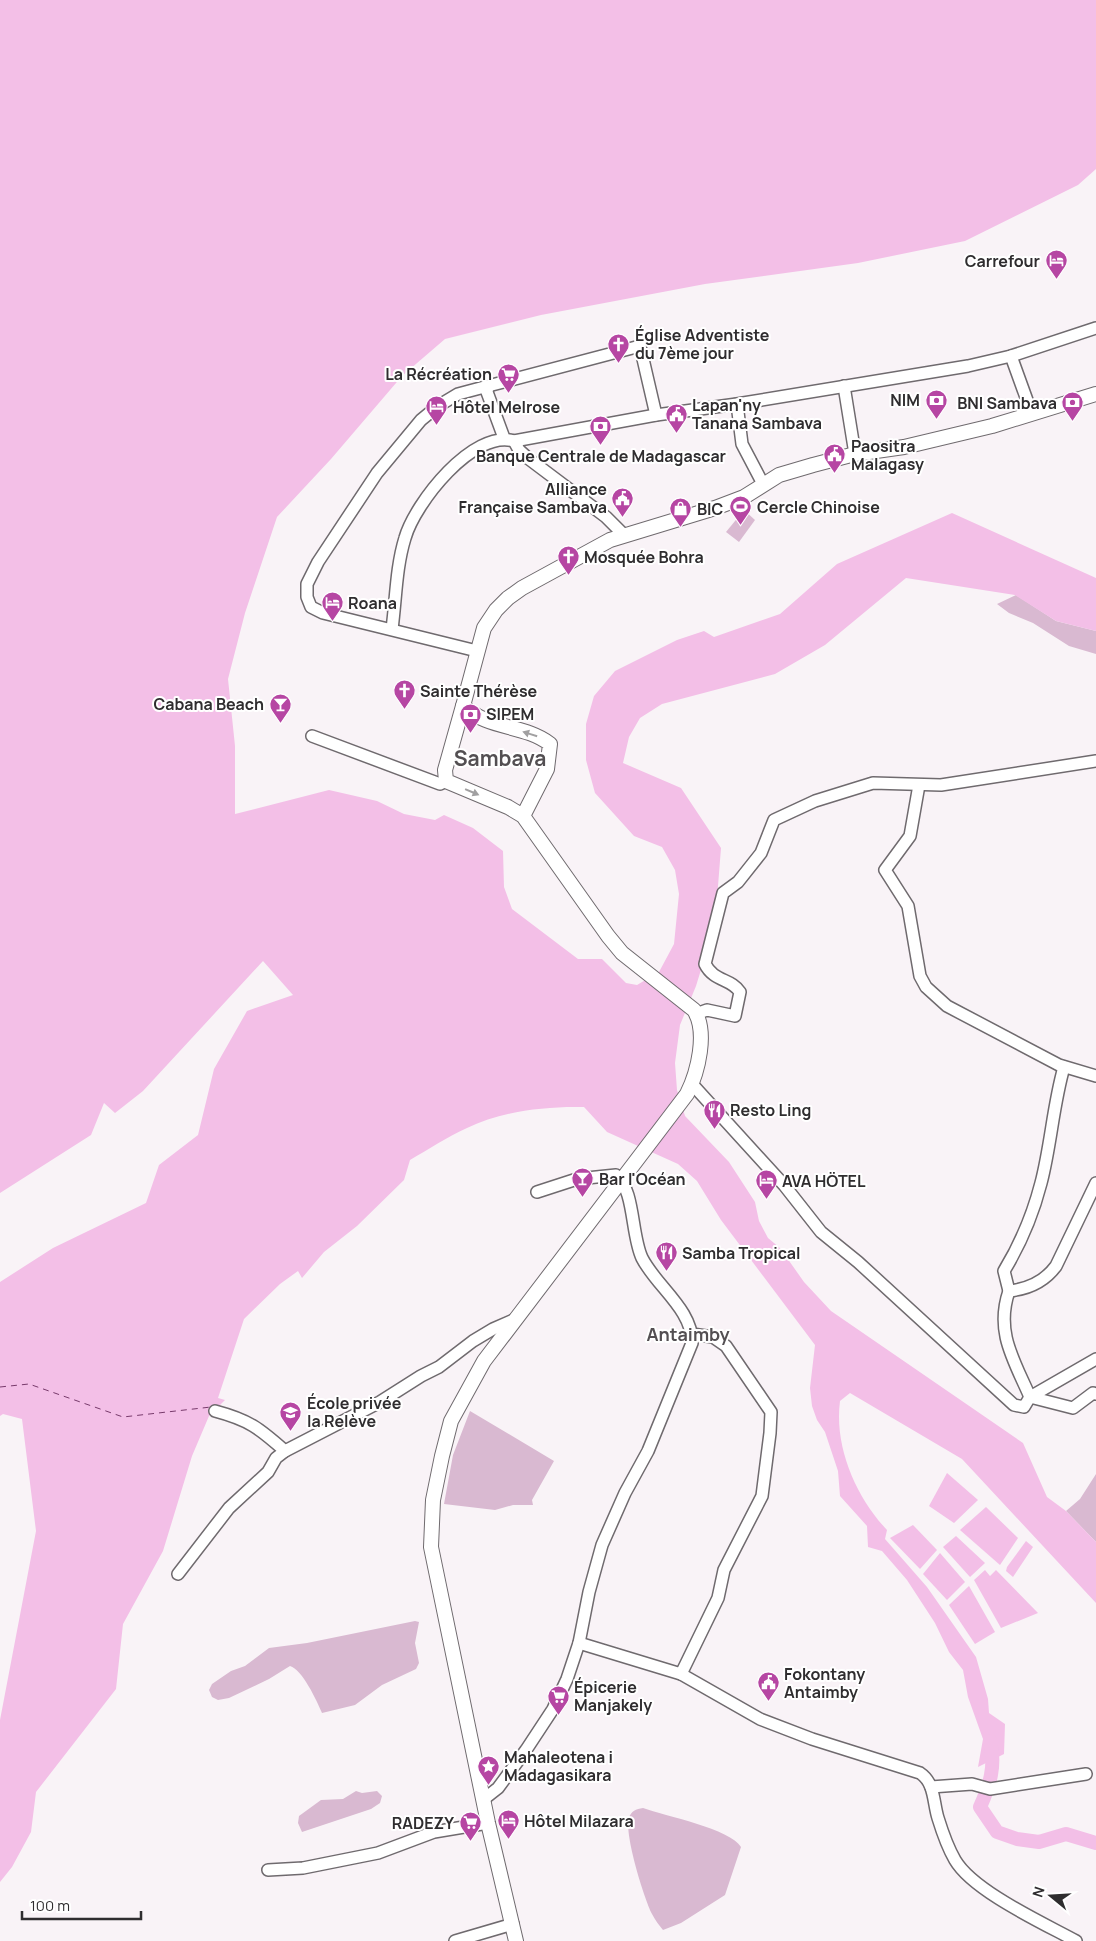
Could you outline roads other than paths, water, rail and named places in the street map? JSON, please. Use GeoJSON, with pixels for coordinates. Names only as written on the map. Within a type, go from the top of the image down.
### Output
{"type":"FeatureCollection","features":[{"type":"Feature","properties":{"kind":"main road"},"geometry":{"type":"LineString","coordinates":[[516,1941],[488,1823],[431,1547],[433,1500],[450,1421],[484,1361],[689,1089],[700,1039],[699,1018],[695,1012],[622,953],[523,816],[508,807],[446,781],[445,770],[484,628],[508,598],[596,547],[623,534],[715,508],[744,497],[779,476],[855,454],[904,447],[1032,414],[1096,394]]}},
{"type":"Feature","properties":{"kind":"main road"},"geometry":{"type":"LineString","coordinates":[[463,706],[483,721],[534,735],[550,744],[547,769],[523,816]]}},
{"type":"Feature","properties":{"kind":"street"},"geometry":{"type":"LineString","coordinates":[[392,629],[401,551],[410,521],[426,497],[466,455],[485,443],[968,366],[1011,356],[1096,328]]}},
{"type":"Feature","properties":{"kind":"street"},"geometry":{"type":"LineString","coordinates":[[477,651],[392,629],[355,622],[311,607],[307,597],[308,584],[318,562],[377,473],[421,420],[438,406],[458,394],[640,346],[656,415]]}},
{"type":"Feature","properties":{"kind":"street"},"geometry":{"type":"LineString","coordinates":[[1011,356],[1032,414]]}},
{"type":"Feature","properties":{"kind":"street"},"geometry":{"type":"LineString","coordinates":[[488,386],[487,392],[509,439],[519,450],[606,518],[623,534]]}},
{"type":"Feature","properties":{"kind":"street"},"geometry":{"type":"LineString","coordinates":[[844,386],[855,454]]}},
{"type":"Feature","properties":{"kind":"street"},"geometry":{"type":"LineString","coordinates":[[737,404],[742,444],[763,484]]}},
{"type":"Feature","properties":{"kind":"street"},"geometry":{"type":"LineString","coordinates":[[312,736],[440,784],[446,781]]}},
{"type":"Feature","properties":{"kind":"street"},"geometry":{"type":"LineString","coordinates":[[695,1012],[707,1010],[735,1016],[740,992],[737,986],[713,976],[705,964],[723,893],[738,882],[761,854],[774,820],[815,801],[873,783],[920,786],[941,784],[1018,771],[1075,766],[1096,761]]}},
{"type":"Feature","properties":{"kind":"street"},"geometry":{"type":"LineString","coordinates":[[920,786],[910,836],[886,870],[908,906],[920,976],[926,987],[947,1006],[1064,1067],[1096,1076]]}},
{"type":"Feature","properties":{"kind":"street"},"geometry":{"type":"LineString","coordinates":[[1030,1396],[1006,1342],[1004,1305],[1009,1291],[1004,1271],[1024,1234],[1041,1182],[1055,1097],[1064,1067]]}},
{"type":"Feature","properties":{"kind":"street"},"geometry":{"type":"LineString","coordinates":[[689,1089],[784,1185],[821,1232],[858,1262],[1014,1405],[1024,1407],[1030,1396],[1096,1359]]}},
{"type":"Feature","properties":{"kind":"street"},"geometry":{"type":"LineString","coordinates":[[484,1799],[498,1788],[526,1750],[553,1709],[567,1679],[579,1643],[589,1592],[602,1545],[625,1493],[648,1451],[691,1351],[692,1334],[683,1314],[642,1259],[634,1237],[629,1201],[622,1180],[616,1175],[576,1178],[537,1192]]}},
{"type":"Feature","properties":{"kind":"street"},"geometry":{"type":"LineString","coordinates":[[1009,1291],[1032,1286],[1050,1274],[1056,1266],[1096,1183]]}},
{"type":"Feature","properties":{"kind":"street"},"geometry":{"type":"LineString","coordinates":[[178,1574],[229,1508],[268,1472],[276,1458],[285,1451],[380,1402],[439,1367],[492,1329],[516,1319]]}},
{"type":"Feature","properties":{"kind":"street"},"geometry":{"type":"LineString","coordinates":[[681,1674],[718,1598],[724,1570],[762,1496],[770,1433],[770,1412],[726,1346],[713,1337],[692,1334]]}},
{"type":"Feature","properties":{"kind":"street"},"geometry":{"type":"LineString","coordinates":[[1030,1396],[1072,1408],[1093,1393],[1096,1394]]}},
{"type":"Feature","properties":{"kind":"street"},"geometry":{"type":"LineString","coordinates":[[215,1411],[243,1418],[259,1428],[285,1451]]}},
{"type":"Feature","properties":{"kind":"street"},"geometry":{"type":"LineString","coordinates":[[579,1643],[681,1674],[760,1719],[812,1739],[920,1773],[930,1782],[938,1818],[956,1861],[967,1874],[994,1894],[1076,1941]]}},
{"type":"Feature","properties":{"kind":"street"},"geometry":{"type":"LineString","coordinates":[[931,1787],[972,1784],[989,1788],[1086,1774]]}},
{"type":"Feature","properties":{"kind":"street"},"geometry":{"type":"LineString","coordinates":[[268,1870],[303,1868],[368,1855],[434,1832],[488,1823]]}},
{"type":"Feature","properties":{"kind":"street"},"geometry":{"type":"LineString","coordinates":[[455,1941],[513,1924]]}},
{"type":"Feature","properties":{"kind":"waterway"},"geometry":{"type":"LineString","coordinates":[[990,1741],[992,1750],[991,1775],[980,1807],[997,1832],[1017,1839],[1039,1842],[1066,1834],[1096,1843]]}},
{"type":"Feature","properties":{"kind":"place","name":"Carrefour"},"geometry":{"type":"Point","coordinates":[1056,280]}},
{"type":"Feature","properties":{"kind":"place","name":"Église Adventiste du 7ème jour"},"geometry":{"type":"Point","coordinates":[619,363]}},
{"type":"Feature","properties":{"kind":"place","name":"La Récréation"},"geometry":{"type":"Point","coordinates":[508,393]}},
{"type":"Feature","properties":{"kind":"place","name":"NIM"},"geometry":{"type":"Point","coordinates":[936,419]}},
{"type":"Feature","properties":{"kind":"place","name":"BNI Sambava"},"geometry":{"type":"Point","coordinates":[1073,422]}},
{"type":"Feature","properties":{"kind":"place","name":"Hôtel Melrose"},"geometry":{"type":"Point","coordinates":[437,426]}},
{"type":"Feature","properties":{"kind":"place","name":"Lapan'ny Tanana Sambava"},"geometry":{"type":"Point","coordinates":[676,433]}},
{"type":"Feature","properties":{"kind":"place","name":"Banque Centrale de Madagascar"},"geometry":{"type":"Point","coordinates":[601,446]}},
{"type":"Feature","properties":{"kind":"place","name":"Paositra Malagasy"},"geometry":{"type":"Point","coordinates":[835,474]}},
{"type":"Feature","properties":{"kind":"place","name":"Alliance Française Sambava"},"geometry":{"type":"Point","coordinates":[623,517]}},
{"type":"Feature","properties":{"kind":"place","name":"Cercle Chinoise"},"geometry":{"type":"Point","coordinates":[741,526]}},
{"type":"Feature","properties":{"kind":"place","name":"BIC"},"geometry":{"type":"Point","coordinates":[681,528]}},
{"type":"Feature","properties":{"kind":"place","name":"Mosquée Bohra"},"geometry":{"type":"Point","coordinates":[568,576]}},
{"type":"Feature","properties":{"kind":"place","name":"Roana"},"geometry":{"type":"Point","coordinates":[332,622]}},
{"type":"Feature","properties":{"kind":"place","name":"Sainte Thérèse"},"geometry":{"type":"Point","coordinates":[404,710]}},
{"type":"Feature","properties":{"kind":"place","name":"Cabana Beach"},"geometry":{"type":"Point","coordinates":[280,723]}},
{"type":"Feature","properties":{"kind":"place","name":"SIPEM"},"geometry":{"type":"Point","coordinates":[470,733]}},
{"type":"Feature","properties":{"kind":"place","name":"Resto Ling"},"geometry":{"type":"Point","coordinates":[714,1129]}},
{"type":"Feature","properties":{"kind":"place","name":"Bar l'Océan"},"geometry":{"type":"Point","coordinates":[583,1198]}},
{"type":"Feature","properties":{"kind":"place","name":"AVA HÖTEL"},"geometry":{"type":"Point","coordinates":[766,1200]}},
{"type":"Feature","properties":{"kind":"place","name":"Samba Tropical"},"geometry":{"type":"Point","coordinates":[666,1272]}},
{"type":"Feature","properties":{"kind":"place","name":"École privée la Relève"},"geometry":{"type":"Point","coordinates":[291,1431]}},
{"type":"Feature","properties":{"kind":"place","name":"Fokontany Antaimby"},"geometry":{"type":"Point","coordinates":[768,1702]}},
{"type":"Feature","properties":{"kind":"place","name":"Épicerie Manjakely"},"geometry":{"type":"Point","coordinates":[558,1715]}},
{"type":"Feature","properties":{"kind":"place","name":"Mahaleotena i Madagasikara"},"geometry":{"type":"Point","coordinates":[488,1785]}},
{"type":"Feature","properties":{"kind":"place","name":"Hôtel Milazara"},"geometry":{"type":"Point","coordinates":[508,1840]}},
{"type":"Feature","properties":{"kind":"place","name":"RADEZY"},"geometry":{"type":"Point","coordinates":[470,1842]}},
{"type":"Feature","properties":{"kind":"district","name":"Sambava"},"geometry":{"type":"Point","coordinates":[500,759]}},
{"type":"Feature","properties":{"kind":"district","name":"Antaimby"},"geometry":{"type":"Point","coordinates":[688,1335]}}]}
